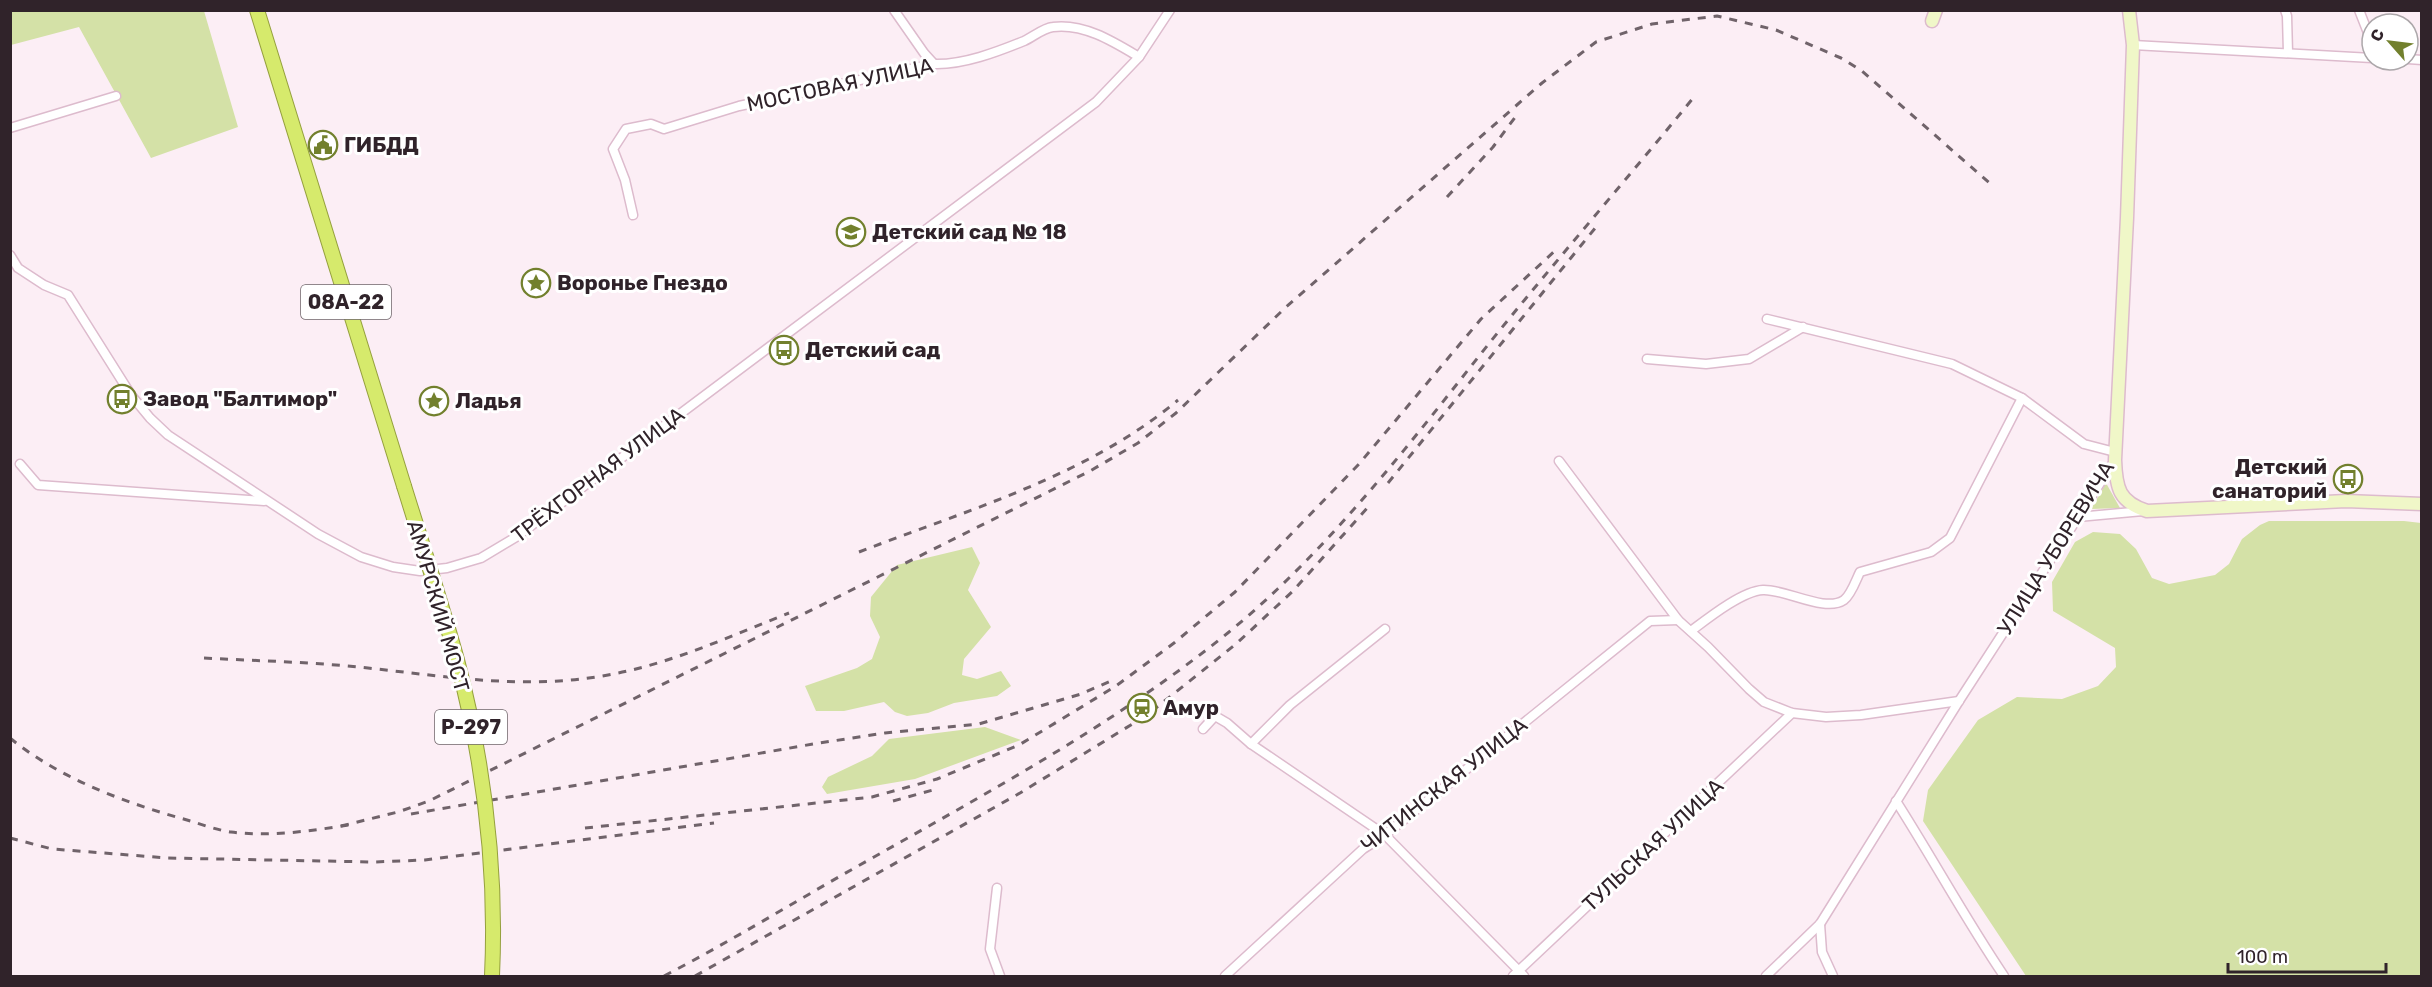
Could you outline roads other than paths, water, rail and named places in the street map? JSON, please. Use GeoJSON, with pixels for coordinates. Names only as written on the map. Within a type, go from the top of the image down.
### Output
{"type":"FeatureCollection","features":[{"type":"Feature","properties":{"kind":"highway","name":"08А-22"},"geometry":{"type":"LineString","coordinates":[[257,10],[404,486]]}},
{"type":"Feature","properties":{"kind":"highway","name":"АМУРСКИЙ МОСТ"},"geometry":{"type":"LineString","coordinates":[[404,486],[457,661],[474,742],[486,810],[494,886],[492,976]]}},
{"type":"Feature","properties":{"kind":"main road","name":"УЛИЦА УБОРЕВИЧА"},"geometry":{"type":"LineString","coordinates":[[2115,456],[2133,45],[2129,10]]}},
{"type":"Feature","properties":{"kind":"main road"},"geometry":{"type":"LineString","coordinates":[[2115,456],[2115,480],[2122,495],[2132,506],[2147,511],[2346,501],[2421,504]]}},
{"type":"Feature","properties":{"kind":"street"},"geometry":{"type":"LineString","coordinates":[[894,10],[934,64]]}},
{"type":"Feature","properties":{"kind":"street","name":"ТРЁХГОРНАЯ УЛИЦА"},"geometry":{"type":"LineString","coordinates":[[10,255],[18,268],[44,285],[68,295],[140,408],[168,435],[318,534],[361,557],[393,567],[420,571],[438,569],[481,558],[516,537],[1096,102],[1139,57],[1170,10]]}},
{"type":"Feature","properties":{"kind":"street"},"geometry":{"type":"LineString","coordinates":[[2285,10],[2288,16],[2288,53]]}},
{"type":"Feature","properties":{"kind":"street","name":"МОСТОВАЯ УЛИЦА"},"geometry":{"type":"LineString","coordinates":[[633,215],[625,180],[612,149],[626,129],[651,124],[664,129],[739,106],[934,64],[950,64],[1024,41],[1052,27],[1082,29],[1113,42],[1139,57]]}},
{"type":"Feature","properties":{"kind":"street"},"geometry":{"type":"LineString","coordinates":[[2133,45],[2360,57]]}},
{"type":"Feature","properties":{"kind":"street"},"geometry":{"type":"LineString","coordinates":[[10,128],[116,96]]}},
{"type":"Feature","properties":{"kind":"street"},"geometry":{"type":"LineString","coordinates":[[1767,319],[1952,364],[2022,398],[2084,444],[2115,456]]}},
{"type":"Feature","properties":{"kind":"street"},"geometry":{"type":"LineString","coordinates":[[1647,358],[1706,364],[1749,359],[1803,327]]}},
{"type":"Feature","properties":{"kind":"street"},"geometry":{"type":"LineString","coordinates":[[1691,631],[1723,606],[1761,590],[1786,593],[1830,605],[1838,603],[1846,599],[1860,572],[1931,552],[1941,547],[1950,538],[2022,398]]}},
{"type":"Feature","properties":{"kind":"street","name":"УЛИЦА УБОРЕВИЧА"},"geometry":{"type":"LineString","coordinates":[[1766,976],[1820,924],[2115,456]]}},
{"type":"Feature","properties":{"kind":"street"},"geometry":{"type":"LineString","coordinates":[[1559,461],[1678,620],[1764,702],[1792,713],[1826,717],[1861,715],[1959,701]]}},
{"type":"Feature","properties":{"kind":"street"},"geometry":{"type":"LineString","coordinates":[[20,464],[38,485],[266,501]]}},
{"type":"Feature","properties":{"kind":"street"},"geometry":{"type":"LineString","coordinates":[[2078,517],[2147,511]]}},
{"type":"Feature","properties":{"kind":"street","name":"ЧИТИНСКАЯ УЛИЦА"},"geometry":{"type":"LineString","coordinates":[[1225,976],[1363,849],[1385,835],[1650,621],[1678,620]]}},
{"type":"Feature","properties":{"kind":"street"},"geometry":{"type":"LineString","coordinates":[[1251,744],[1290,705],[1385,629]]}},
{"type":"Feature","properties":{"kind":"street","name":"ТУЛЬСКАЯ УЛИЦА"},"geometry":{"type":"LineString","coordinates":[[1519,975],[1792,713]]}},
{"type":"Feature","properties":{"kind":"street"},"geometry":{"type":"LineString","coordinates":[[1203,729],[1215,716],[1227,723],[1251,744],[1385,835],[1519,975]]}},
{"type":"Feature","properties":{"kind":"street"},"geometry":{"type":"LineString","coordinates":[[1896,801],[2004,976]]}},
{"type":"Feature","properties":{"kind":"street"},"geometry":{"type":"LineString","coordinates":[[997,888],[990,949],[1000,976]]}},
{"type":"Feature","properties":{"kind":"street"},"geometry":{"type":"LineString","coordinates":[[1820,924],[1822,952],[1833,976]]}},
{"type":"Feature","properties":{"kind":"railway"},"geometry":{"type":"LineString","coordinates":[[341,826],[398,812],[429,801],[1090,471],[1138,443],[1176,413],[1285,308],[1542,83],[1596,42],[1652,24],[1717,16],[1776,30],[1841,58],[1862,71],[1994,187]]}},
{"type":"Feature","properties":{"kind":"railway"},"geometry":{"type":"LineString","coordinates":[[664,976],[1056,752],[1144,695],[1229,632],[1301,566],[1368,494],[1516,310],[1694,97]]}},
{"type":"Feature","properties":{"kind":"railway"},"geometry":{"type":"LineString","coordinates":[[1447,197],[1493,147],[1519,112]]}},
{"type":"Feature","properties":{"kind":"railway"},"geometry":{"type":"LineString","coordinates":[[1388,483],[1596,227]]}},
{"type":"Feature","properties":{"kind":"railway"},"geometry":{"type":"LineString","coordinates":[[585,828],[872,797],[937,779],[1019,745],[1116,686],[1174,643],[1235,592],[1359,464],[1481,319],[1558,248]]}},
{"type":"Feature","properties":{"kind":"railway"},"geometry":{"type":"LineString","coordinates":[[859,552],[1025,489],[1066,470],[1143,427],[1178,400]]}},
{"type":"Feature","properties":{"kind":"railway"},"geometry":{"type":"LineString","coordinates":[[695,976],[1020,793],[1147,715],[1236,644],[1293,591],[1369,506]]}},
{"type":"Feature","properties":{"kind":"railway"},"geometry":{"type":"LineString","coordinates":[[204,658],[327,664],[458,678],[547,682],[608,675],[655,664],[789,613]]}},
{"type":"Feature","properties":{"kind":"railway"},"geometry":{"type":"LineString","coordinates":[[411,814],[813,744],[885,733],[979,724],[1081,694],[1113,680]]}},
{"type":"Feature","properties":{"kind":"railway"},"geometry":{"type":"LineString","coordinates":[[10,738],[50,766],[94,788],[141,806],[220,830],[275,834],[349,825]]}},
{"type":"Feature","properties":{"kind":"railway"},"geometry":{"type":"LineString","coordinates":[[893,801],[933,790]]}},
{"type":"Feature","properties":{"kind":"railway"},"geometry":{"type":"LineString","coordinates":[[10,838],[52,849],[167,858],[374,862],[425,860],[714,823]]}},
{"type":"Feature","properties":{"kind":"place","name":"ГИБДД"},"geometry":{"type":"Point","coordinates":[323,145]}},
{"type":"Feature","properties":{"kind":"place","name":"Детский сад № 18"},"geometry":{"type":"Point","coordinates":[851,232]}},
{"type":"Feature","properties":{"kind":"place","name":"Воронье Гнездо"},"geometry":{"type":"Point","coordinates":[536,283]}},
{"type":"Feature","properties":{"kind":"place","name":"Детский сад"},"geometry":{"type":"Point","coordinates":[784,350]}},
{"type":"Feature","properties":{"kind":"place","name":"Завод \"Балтимор\""},"geometry":{"type":"Point","coordinates":[122,399]}},
{"type":"Feature","properties":{"kind":"place","name":"Ладья"},"geometry":{"type":"Point","coordinates":[434,401]}},
{"type":"Feature","properties":{"kind":"place","name":"Детский санаторий"},"geometry":{"type":"Point","coordinates":[2348,479]}},
{"type":"Feature","properties":{"kind":"place","name":"Амур"},"geometry":{"type":"Point","coordinates":[1142,708]}}]}
